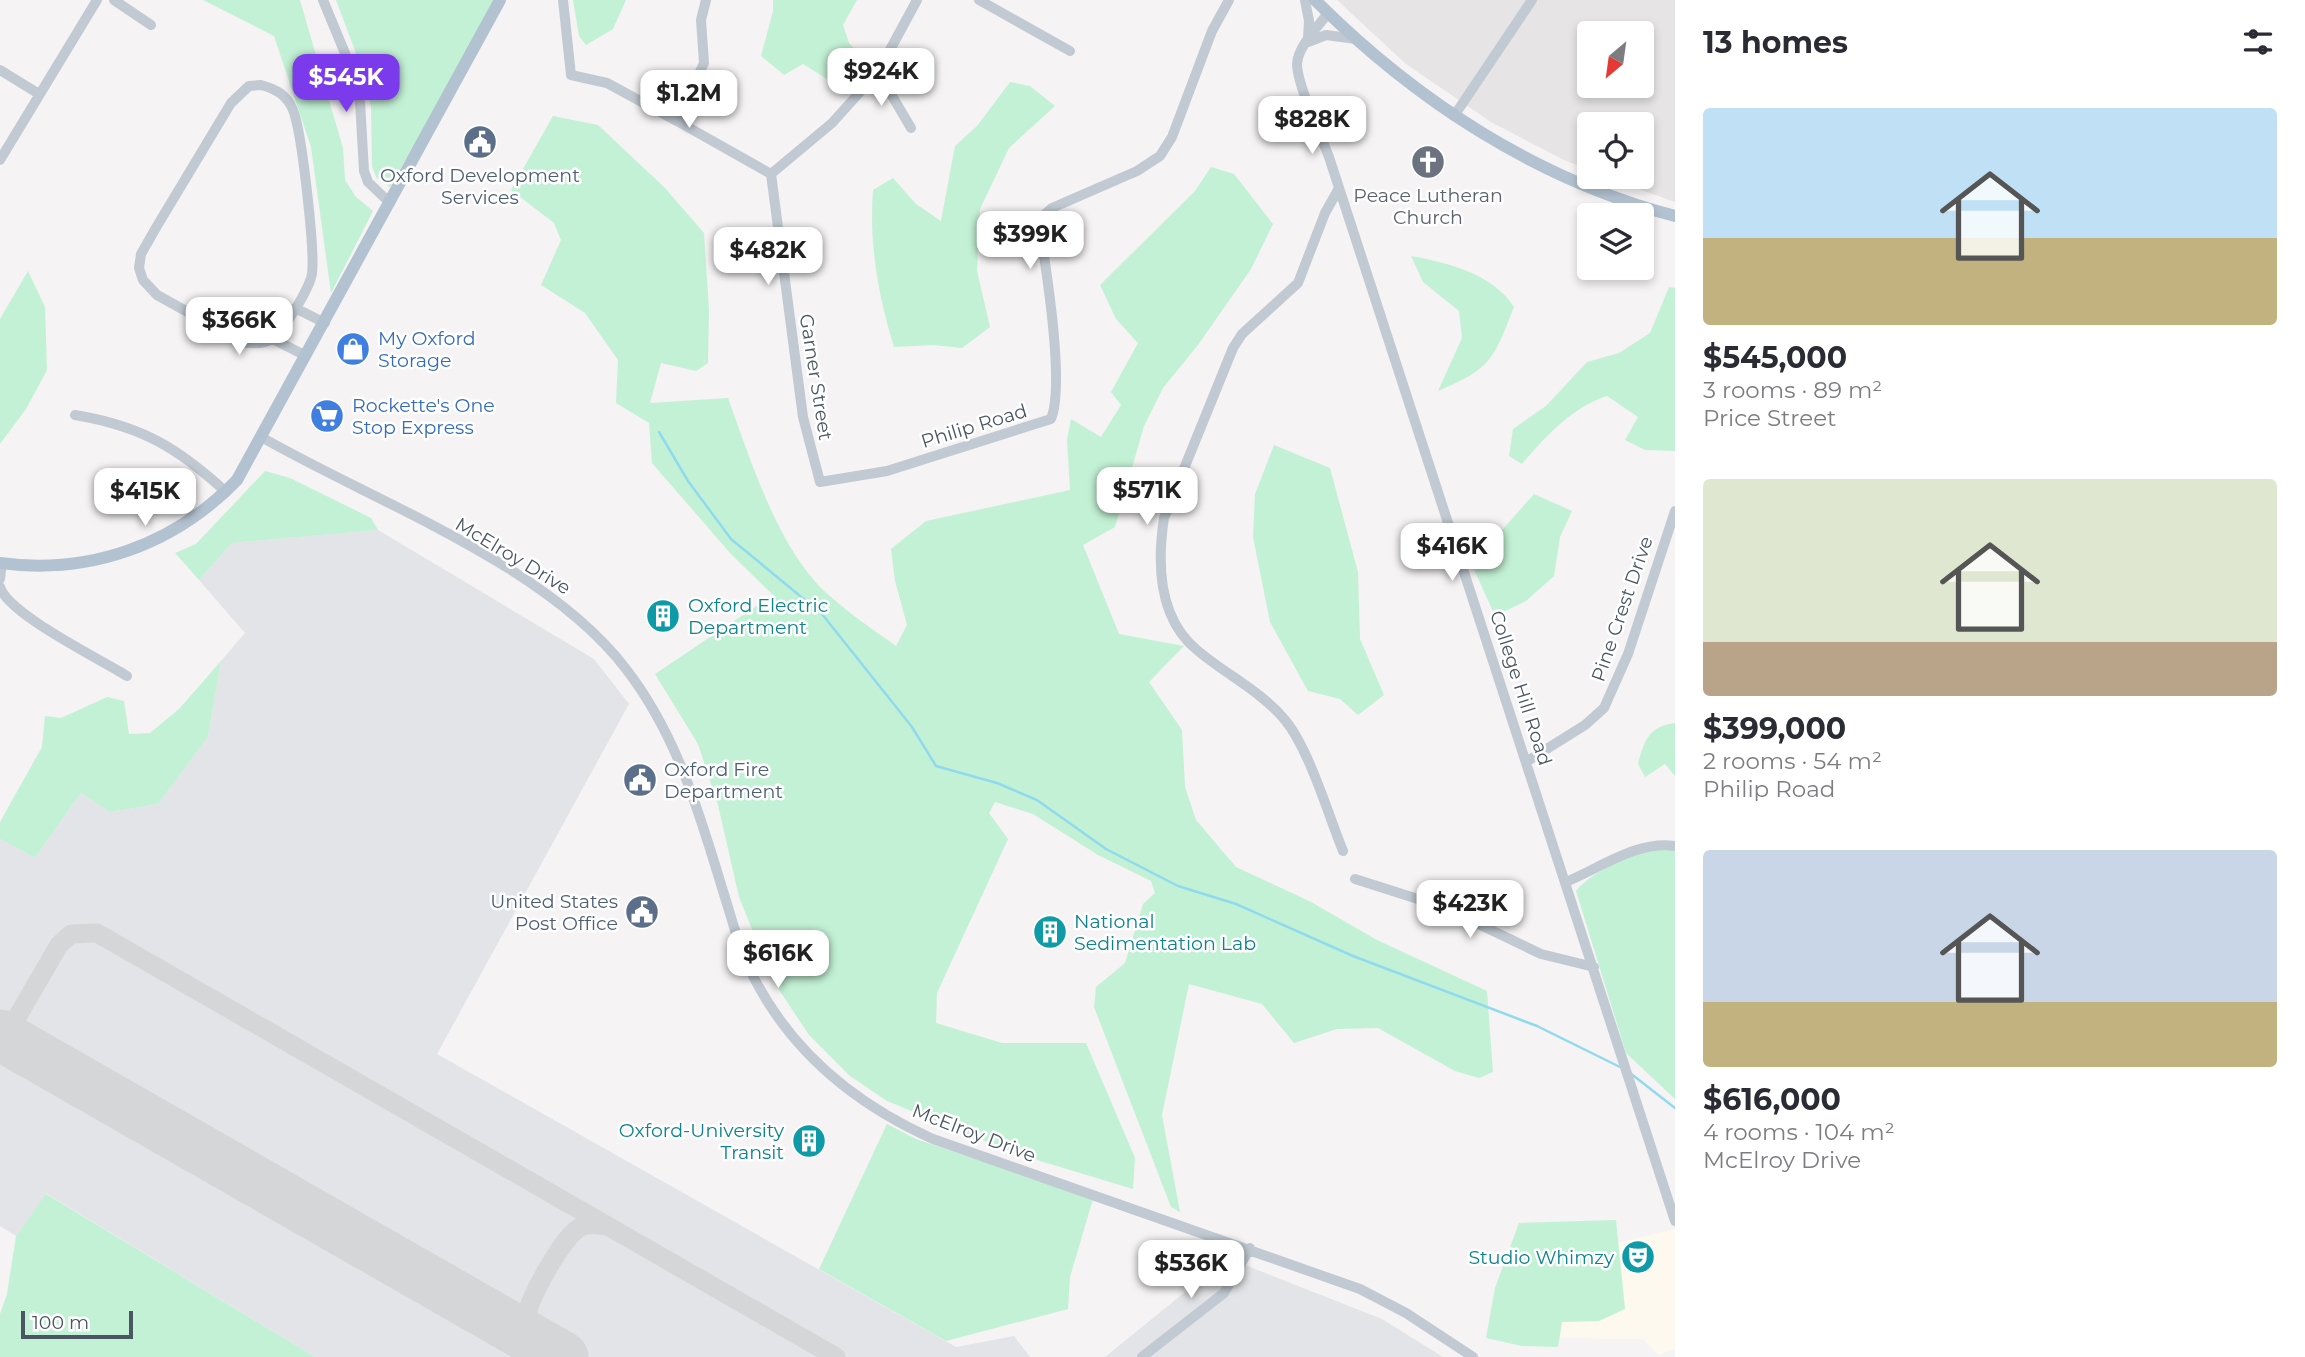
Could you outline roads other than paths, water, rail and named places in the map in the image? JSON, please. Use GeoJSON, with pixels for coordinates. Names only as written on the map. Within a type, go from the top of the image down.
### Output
{"type":"FeatureCollection","features":[{"type":"Feature","properties":{"kind":"main road"},"geometry":{"type":"LineString","coordinates":[[1,563],[59,566],[123,554],[153,543],[182,526],[226,492],[237,480],[500,0]]}},
{"type":"Feature","properties":{"kind":"main road"},"geometry":{"type":"LineString","coordinates":[[1315,0],[1391,69],[1454,116],[1506,147],[1558,173],[1606,194],[1675,216]]}},
{"type":"Feature","properties":{"kind":"street"},"geometry":{"type":"LineString","coordinates":[[0,160],[97,0]]}},
{"type":"Feature","properties":{"kind":"street"},"geometry":{"type":"LineString","coordinates":[[114,0],[151,24]]}},
{"type":"Feature","properties":{"kind":"street"},"geometry":{"type":"LineString","coordinates":[[323,0],[354,75],[360,102],[364,171],[368,182],[390,204]]}},
{"type":"Feature","properties":{"kind":"street"},"geometry":{"type":"LineString","coordinates":[[563,0],[571,75],[600,80],[631,94],[771,174],[834,121],[878,72],[917,0]]}},
{"type":"Feature","properties":{"kind":"street"},"geometry":{"type":"LineString","coordinates":[[677,121],[704,63],[701,20],[706,0]]}},
{"type":"Feature","properties":{"kind":"street"},"geometry":{"type":"LineString","coordinates":[[979,0],[1070,51]]}},
{"type":"Feature","properties":{"kind":"street","name":"Philip Road"},"geometry":{"type":"LineString","coordinates":[[820,482],[887,471],[1051,419],[1055,387],[1053,337],[1040,229],[1043,216],[1052,208],[1137,171],[1160,156],[1172,137],[1212,31],[1229,0]]}},
{"type":"Feature","properties":{"kind":"street"},"geometry":{"type":"LineString","coordinates":[[1305,0],[1309,21],[1307,42],[1326,35],[1356,38]]}},
{"type":"Feature","properties":{"kind":"street"},"geometry":{"type":"LineString","coordinates":[[1454,116],[1532,0]]}},
{"type":"Feature","properties":{"kind":"street","name":"College Hill Road"},"geometry":{"type":"LineString","coordinates":[[1328,13],[1307,42],[1297,64],[1300,78],[1594,967],[1675,1222]]}},
{"type":"Feature","properties":{"kind":"street"},"geometry":{"type":"LineString","coordinates":[[0,70],[39,94]]}},
{"type":"Feature","properties":{"kind":"street"},"geometry":{"type":"LineString","coordinates":[[878,72],[911,128]]}},
{"type":"Feature","properties":{"kind":"street"},"geometry":{"type":"LineString","coordinates":[[249,86],[274,88],[285,97],[293,110],[301,138],[312,275],[295,308],[273,339],[255,344],[243,342],[157,295],[144,280],[139,268],[146,245],[205,145],[238,93],[249,86]]}},
{"type":"Feature","properties":{"kind":"street","name":"Garner Street"},"geometry":{"type":"LineString","coordinates":[[771,174],[803,418],[820,482]]}},
{"type":"Feature","properties":{"kind":"street"},"geometry":{"type":"LineString","coordinates":[[1338,190],[1325,213],[1298,283],[1242,334],[1233,348],[1164,518],[1160,545],[1161,572],[1172,621],[1196,650],[1241,681],[1285,719],[1297,738],[1343,851]]}},
{"type":"Feature","properties":{"kind":"street"},"geometry":{"type":"LineString","coordinates":[[295,308],[325,323]]}},
{"type":"Feature","properties":{"kind":"street"},"geometry":{"type":"LineString","coordinates":[[273,339],[306,356]]}},
{"type":"Feature","properties":{"kind":"street"},"geometry":{"type":"LineString","coordinates":[[75,415],[110,422],[156,439],[179,451],[226,492]]}},
{"type":"Feature","properties":{"kind":"street","name":"McElroy Drive"},"geometry":{"type":"LineString","coordinates":[[262,438],[492,559],[550,595],[592,629],[625,667],[648,700],[674,747],[692,792],[752,974],[779,1021],[841,1087],[890,1118],[933,1139],[1250,1248],[1360,1289],[1406,1313],[1473,1357]]}},
{"type":"Feature","properties":{"kind":"street","name":"Pine Crest Drive"},"geometry":{"type":"LineString","coordinates":[[1526,762],[1585,724],[1604,708],[1628,654],[1675,511]]}},
{"type":"Feature","properties":{"kind":"street"},"geometry":{"type":"LineString","coordinates":[[0,579],[1,563]]}},
{"type":"Feature","properties":{"kind":"street"},"geometry":{"type":"LineString","coordinates":[[0,587],[3,596],[22,614],[127,676]]}},
{"type":"Feature","properties":{"kind":"street"},"geometry":{"type":"LineString","coordinates":[[1566,882],[1638,849],[1654,844],[1675,845]]}},
{"type":"Feature","properties":{"kind":"street"},"geometry":{"type":"LineString","coordinates":[[1355,879],[1443,907],[1541,954],[1594,967]]}},
{"type":"Feature","properties":{"kind":"street"},"geometry":{"type":"LineString","coordinates":[[1142,1357],[1224,1293],[1250,1248]]}},
{"type":"Feature","properties":{"kind":"waterway"},"geometry":{"type":"LineString","coordinates":[[659,432],[688,481],[731,539],[822,614],[912,727],[936,766],[997,783],[1037,800],[1106,849],[1178,886],[1236,904],[1353,956],[1537,1026],[1622,1068]]}},
{"type":"Feature","properties":{"kind":"waterway"},"geometry":{"type":"LineString","coordinates":[[1630,1073],[1675,1108]]}},
{"type":"Feature","properties":{"kind":"place","name":"Oxford Development Services"},"geometry":{"type":"Point","coordinates":[480,142]}},
{"type":"Feature","properties":{"kind":"place","name":"Peace Lutheran Church"},"geometry":{"type":"Point","coordinates":[1428,162]}},
{"type":"Feature","properties":{"kind":"place","name":"My Oxford Storage"},"geometry":{"type":"Point","coordinates":[353,349]}},
{"type":"Feature","properties":{"kind":"place","name":"Rockette's One Stop Express"},"geometry":{"type":"Point","coordinates":[327,416]}},
{"type":"Feature","properties":{"kind":"place","name":"Oxford Electric Department"},"geometry":{"type":"Point","coordinates":[663,616]}},
{"type":"Feature","properties":{"kind":"place","name":"Oxford Fire Department"},"geometry":{"type":"Point","coordinates":[640,780]}},
{"type":"Feature","properties":{"kind":"place","name":"United States Post Office"},"geometry":{"type":"Point","coordinates":[642,912]}},
{"type":"Feature","properties":{"kind":"place","name":"National Sedimentation Lab"},"geometry":{"type":"Point","coordinates":[1050,932]}},
{"type":"Feature","properties":{"kind":"place","name":"Oxford-University Transit"},"geometry":{"type":"Point","coordinates":[809,1141]}},
{"type":"Feature","properties":{"kind":"place","name":"Studio Whimzy"},"geometry":{"type":"Point","coordinates":[1638,1257]}}]}
